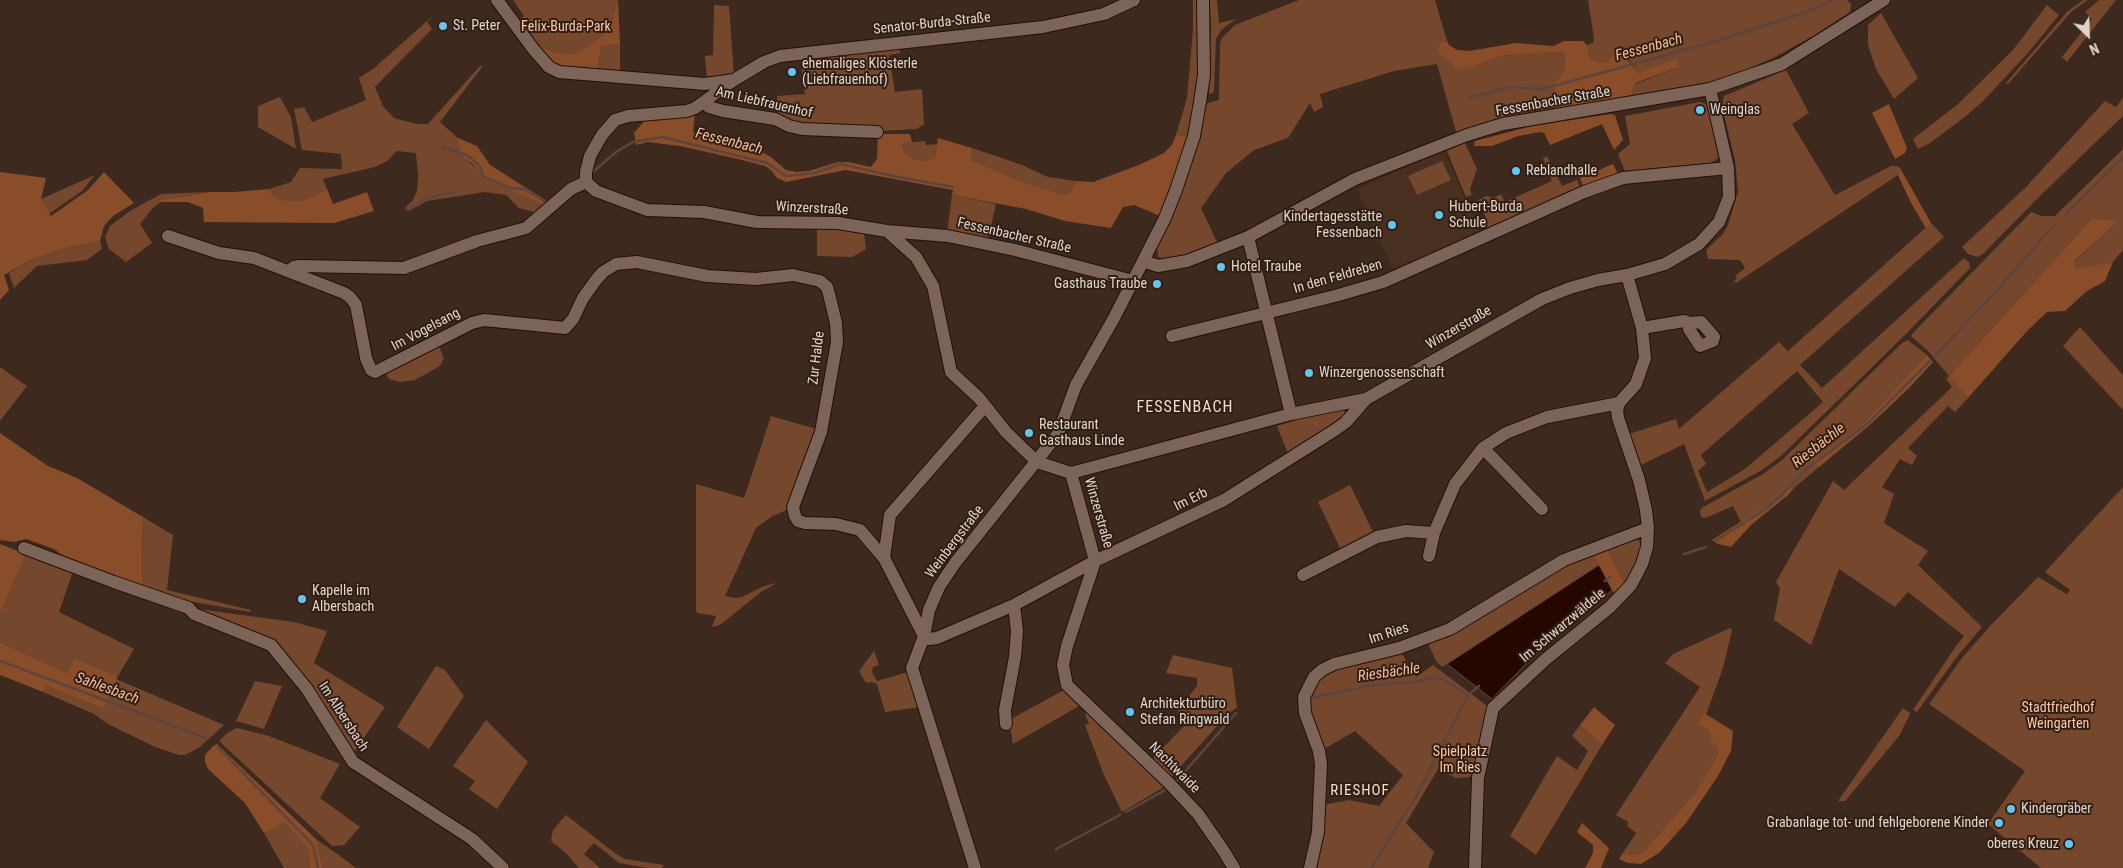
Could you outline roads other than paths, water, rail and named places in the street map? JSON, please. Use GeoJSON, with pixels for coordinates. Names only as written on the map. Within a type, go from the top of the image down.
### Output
{"type":"FeatureCollection","features":[{"type":"Feature","properties":{"kind":"street","name":"Senator-Burda-Straße"},"geometry":{"type":"LineString","coordinates":[[497,0],[534,50],[550,67],[559,72],[705,84],[734,80]]}},
{"type":"Feature","properties":{"kind":"street","name":"Senator-Burda-Straße"},"geometry":{"type":"LineString","coordinates":[[705,102],[734,80],[764,62],[780,56],[1043,27],[1104,14],[1134,0]]}},
{"type":"Feature","properties":{"kind":"street","name":"Weinbergstraße"},"geometry":{"type":"LineString","coordinates":[[975,868],[912,668],[924,636],[929,610],[939,587],[955,563],[1058,434],[1076,386],[1133,281],[1176,190],[1194,136],[1204,75],[1203,0]]}},
{"type":"Feature","properties":{"kind":"street","name":"Fessenbacher Straße"},"geometry":{"type":"LineString","coordinates":[[1143,261],[1158,266],[1179,263],[1248,236],[1355,179],[1467,135],[1503,124],[1537,117],[1618,106],[1710,89],[1782,64],[1884,0]]}},
{"type":"Feature","properties":{"kind":"street"},"geometry":{"type":"LineString","coordinates":[[289,271],[294,267],[300,266],[404,268],[477,241],[526,228],[571,189],[586,182],[586,172],[590,156],[602,134],[615,120],[628,116],[687,111],[705,102],[705,84]]}},
{"type":"Feature","properties":{"kind":"street","name":"Winzerstraße"},"geometry":{"type":"LineString","coordinates":[[586,182],[596,191],[647,210],[704,212],[757,222],[838,223],[887,231],[916,257],[934,286],[951,372],[985,406],[1006,432],[1037,462],[1071,473],[1291,414],[1366,399],[1542,299],[1598,280],[1627,275],[1665,264],[1699,244],[1719,222],[1730,197],[1728,168],[1710,89]]}},
{"type":"Feature","properties":{"kind":"street","name":"Am Liebfrauenhof"},"geometry":{"type":"LineString","coordinates":[[705,102],[709,107],[723,111],[775,119],[789,126],[802,129],[877,132]]}},
{"type":"Feature","properties":{"kind":"street","name":"In den Feldreben"},"geometry":{"type":"LineString","coordinates":[[1172,336],[1335,296],[1383,282],[1584,192],[1623,178],[1728,168]]}},
{"type":"Feature","properties":{"kind":"street","name":"Fessenbacher Straße"},"geometry":{"type":"LineString","coordinates":[[887,231],[948,236],[990,244],[1133,281]]}},
{"type":"Feature","properties":{"kind":"street","name":"Im Vogelsang"},"geometry":{"type":"LineString","coordinates":[[168,236],[220,253],[254,258],[344,293],[350,297],[356,306],[366,358],[371,370],[375,372],[472,323],[484,320],[565,328],[573,319],[584,298],[602,272],[616,264],[638,262]]}},
{"type":"Feature","properties":{"kind":"street"},"geometry":{"type":"LineString","coordinates":[[1248,236],[1291,414]]}},
{"type":"Feature","properties":{"kind":"street","name":"Zur Halde"},"geometry":{"type":"LineString","coordinates":[[638,262],[707,276],[756,279],[793,275],[809,277],[820,281],[827,287],[836,323],[836,342],[821,432],[793,507],[795,516],[798,521],[806,523],[836,524],[860,530],[884,558],[924,636]]}},
{"type":"Feature","properties":{"kind":"street"},"geometry":{"type":"LineString","coordinates":[[1429,556],[1434,533],[1455,484],[1483,448],[1506,433],[1547,417],[1619,403],[1636,384],[1645,358],[1642,328],[1627,275]]}},
{"type":"Feature","properties":{"kind":"street"},"geometry":{"type":"LineString","coordinates":[[1642,328],[1684,321],[1690,323]]}},
{"type":"Feature","properties":{"kind":"street","name":"Im Erb"},"geometry":{"type":"LineString","coordinates":[[924,636],[929,639],[937,638],[1014,605],[1095,561],[1224,500],[1335,430],[1346,422],[1366,399]]}},
{"type":"Feature","properties":{"kind":"street","name":"Im Schwarzwäldele"},"geometry":{"type":"LineString","coordinates":[[1475,868],[1478,778],[1493,708],[1546,659],[1610,607],[1631,585],[1642,564],[1647,547],[1648,528],[1639,480],[1618,418],[1619,403]]}},
{"type":"Feature","properties":{"kind":"street"},"geometry":{"type":"LineString","coordinates":[[884,558],[890,515],[985,406]]}},
{"type":"Feature","properties":{"kind":"street"},"geometry":{"type":"LineString","coordinates":[[1483,448],[1542,509]]}},
{"type":"Feature","properties":{"kind":"street","name":"Winzerstraße"},"geometry":{"type":"LineString","coordinates":[[1071,473],[1095,561]]}},
{"type":"Feature","properties":{"kind":"street","name":"Im Ries"},"geometry":{"type":"LineString","coordinates":[[1310,868],[1318,832],[1320,764],[1319,751],[1306,713],[1304,697],[1314,677],[1322,670],[1334,664],[1399,648],[1450,629],[1530,578],[1564,560],[1648,528]]}},
{"type":"Feature","properties":{"kind":"street"},"geometry":{"type":"LineString","coordinates":[[1303,575],[1377,537],[1406,531],[1434,533]]}},
{"type":"Feature","properties":{"kind":"street","name":"Im Albersbach"},"geometry":{"type":"LineString","coordinates":[[24,548],[189,608],[194,614],[271,645],[307,689],[353,762],[472,839],[503,868]]}},
{"type":"Feature","properties":{"kind":"street","name":"Nachtwaide"},"geometry":{"type":"LineString","coordinates":[[1095,561],[1065,655],[1063,665],[1067,685],[1169,783],[1192,808],[1234,868]]}},
{"type":"Feature","properties":{"kind":"street"},"geometry":{"type":"LineString","coordinates":[[1006,724],[1005,710],[1015,657],[1017,631],[1014,605]]}},
{"type":"Feature","properties":{"kind":"waterway","name":"Fessenbach"},"geometry":{"type":"LineString","coordinates":[[1468,98],[1509,87],[1543,89],[1720,40],[1801,14],[1832,1]]}},
{"type":"Feature","properties":{"kind":"waterway","name":"Fessenbach"},"geometry":{"type":"LineString","coordinates":[[593,172],[616,152],[633,142],[662,137],[767,163],[786,176],[814,173],[841,164],[953,187]]}},
{"type":"Feature","properties":{"kind":"waterway","name":"Fessenbach"},"geometry":{"type":"LineString","coordinates":[[443,147],[468,156],[479,165],[484,177],[510,188],[524,189],[546,202]]}},
{"type":"Feature","properties":{"kind":"waterway","name":"Riesbächle"},"geometry":{"type":"LineString","coordinates":[[2065,214],[2123,158]]}},
{"type":"Feature","properties":{"kind":"waterway"},"geometry":{"type":"LineString","coordinates":[[408,209],[427,198],[456,192]]}},
{"type":"Feature","properties":{"kind":"waterway","name":"Riesbächle"},"geometry":{"type":"LineString","coordinates":[[1934,357],[1992,296],[2054,225]]}},
{"type":"Feature","properties":{"kind":"waterway","name":"Riesbächle"},"geometry":{"type":"LineString","coordinates":[[1715,541],[1767,508],[1805,470],[1866,425],[1930,361]]}},
{"type":"Feature","properties":{"kind":"waterway","name":"Riesbächle"},"geometry":{"type":"LineString","coordinates":[[1684,554],[1706,547]]}},
{"type":"Feature","properties":{"kind":"waterway","name":"Riesbächle"},"geometry":{"type":"LineString","coordinates":[[1605,581],[1610,577]]}},
{"type":"Feature","properties":{"kind":"waterway","name":"Sahlesbach"},"geometry":{"type":"LineString","coordinates":[[0,661],[206,738]]}},
{"type":"Feature","properties":{"kind":"waterway","name":"Riesbächle"},"geometry":{"type":"LineString","coordinates":[[1310,698],[1373,685],[1415,682],[1430,678],[1443,679],[1468,695]]}},
{"type":"Feature","properties":{"kind":"waterway","name":"Riesbächle"},"geometry":{"type":"LineString","coordinates":[[1371,868],[1417,795],[1468,695],[1479,686]]}},
{"type":"Feature","properties":{"kind":"waterway","name":"Riesbächle"},"geometry":{"type":"LineString","coordinates":[[1175,783],[1236,713]]}},
{"type":"Feature","properties":{"kind":"waterway","name":"Sahlesbach"},"geometry":{"type":"LineString","coordinates":[[218,747],[313,845],[318,868]]}},
{"type":"Feature","properties":{"kind":"waterway"},"geometry":{"type":"LineString","coordinates":[[1126,812],[1165,790]]}},
{"type":"Feature","properties":{"kind":"waterway"},"geometry":{"type":"LineString","coordinates":[[1056,849],[1120,815]]}},
{"type":"Feature","properties":{"kind":"place","name":"St. Peter"},"geometry":{"type":"Point","coordinates":[443,26]}},
{"type":"Feature","properties":{"kind":"place","name":"ehemaliges Klösterle (Liebfrauenhof)"},"geometry":{"type":"Point","coordinates":[792,72]}},
{"type":"Feature","properties":{"kind":"place","name":"Weinglas"},"geometry":{"type":"Point","coordinates":[1700,110]}},
{"type":"Feature","properties":{"kind":"place","name":"Reblandhalle"},"geometry":{"type":"Point","coordinates":[1516,171]}},
{"type":"Feature","properties":{"kind":"place","name":"Hubert-Burda Schule"},"geometry":{"type":"Point","coordinates":[1439,215]}},
{"type":"Feature","properties":{"kind":"place","name":"Kindertagesstätte Fessenbach"},"geometry":{"type":"Point","coordinates":[1392,225]}},
{"type":"Feature","properties":{"kind":"place","name":"Hotel Traube"},"geometry":{"type":"Point","coordinates":[1221,267]}},
{"type":"Feature","properties":{"kind":"place","name":"Gasthaus Traube"},"geometry":{"type":"Point","coordinates":[1157,284]}},
{"type":"Feature","properties":{"kind":"place","name":"Winzergenossenschaft"},"geometry":{"type":"Point","coordinates":[1309,373]}},
{"type":"Feature","properties":{"kind":"place","name":"Restaurant Gasthaus Linde"},"geometry":{"type":"Point","coordinates":[1029,433]}},
{"type":"Feature","properties":{"kind":"place","name":"Kapelle im Albersbach"},"geometry":{"type":"Point","coordinates":[302,599]}},
{"type":"Feature","properties":{"kind":"place","name":"Architekturbüro Stefan Ringwald"},"geometry":{"type":"Point","coordinates":[1130,712]}},
{"type":"Feature","properties":{"kind":"place","name":"Kindergräber"},"geometry":{"type":"Point","coordinates":[2011,809]}},
{"type":"Feature","properties":{"kind":"place","name":"Grabanlage tot- und fehlgeborene Kinder"},"geometry":{"type":"Point","coordinates":[1999,823]}},
{"type":"Feature","properties":{"kind":"place","name":"oberes Kreuz"},"geometry":{"type":"Point","coordinates":[2069,844]}},
{"type":"Feature","properties":{"kind":"district","name":"FESSENBACH"},"geometry":{"type":"Point","coordinates":[1185,408]}},
{"type":"Feature","properties":{"kind":"district","name":"RIESHOF"},"geometry":{"type":"Point","coordinates":[1360,791]}},
{"type":"Feature","properties":{"kind":"park label","name":"Felix-Burda-Park"},"geometry":{"type":"Point","coordinates":[566,27]}},
{"type":"Feature","properties":{"kind":"park label","name":"Stadtfriedhof Weingarten"},"geometry":{"type":"Point","coordinates":[2058,716]}},
{"type":"Feature","properties":{"kind":"park label","name":"Spielplatz Im Ries"},"geometry":{"type":"Point","coordinates":[1460,760]}}]}
